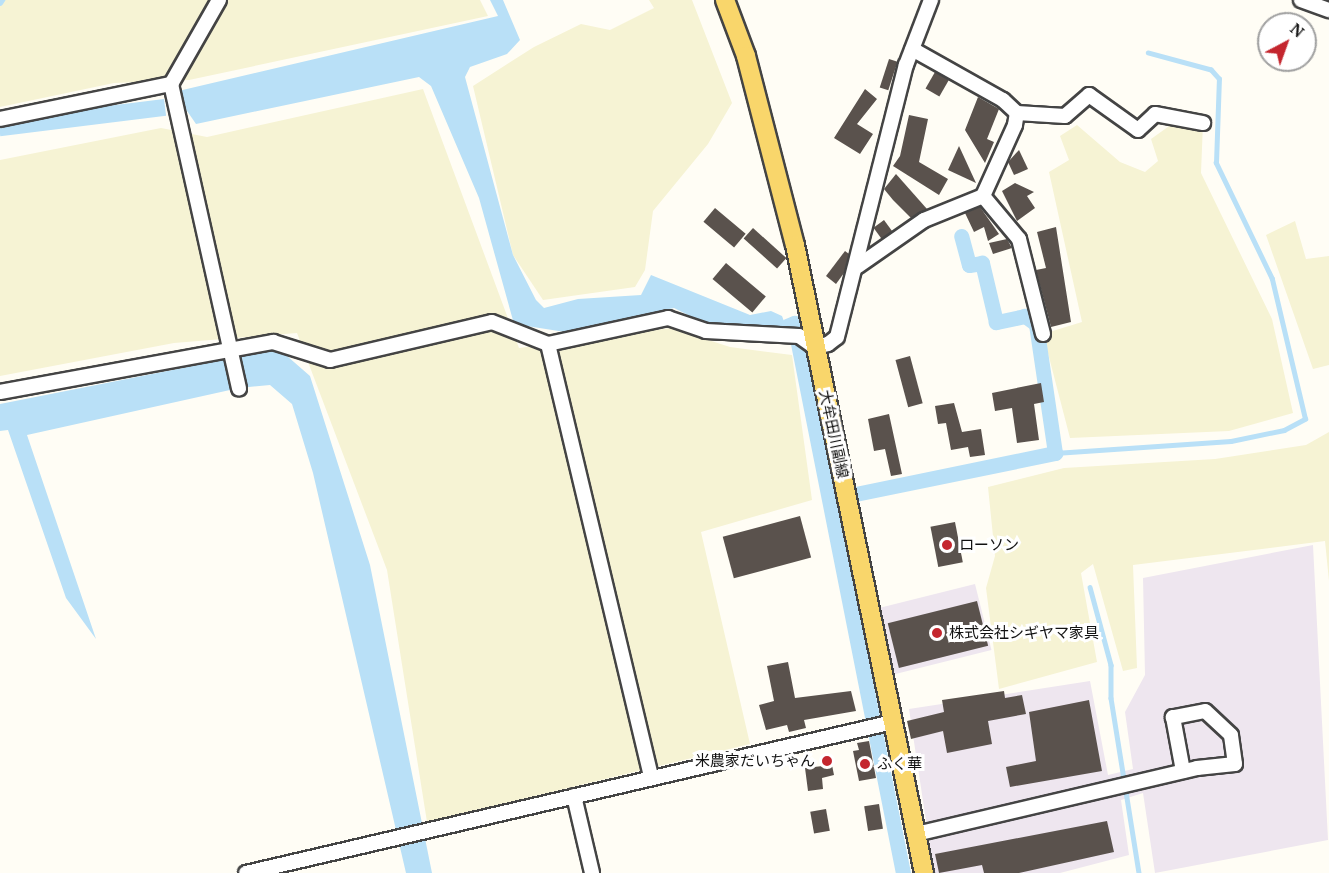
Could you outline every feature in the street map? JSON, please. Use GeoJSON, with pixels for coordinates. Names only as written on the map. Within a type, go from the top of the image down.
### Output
{"type":"FeatureCollection","features":[{"type":"Feature","properties":{"kind":"main road","name":"大牟田川副線"},"geometry":{"type":"LineString","coordinates":[[725,0],[774,154],[924,873]]}},
{"type":"Feature","properties":{"kind":"street"},"geometry":{"type":"LineString","coordinates":[[219,0],[173,88],[239,388]]}},
{"type":"Feature","properties":{"kind":"street"},"geometry":{"type":"LineString","coordinates":[[0,392],[230,353],[273,342],[330,360],[492,322],[548,344],[668,318],[706,331],[799,336],[815,347],[837,337],[858,266],[912,49],[931,0]]}},
{"type":"Feature","properties":{"kind":"street"},"geometry":{"type":"LineString","coordinates":[[1301,0],[1329,10]]}},
{"type":"Feature","properties":{"kind":"street"},"geometry":{"type":"LineString","coordinates":[[912,49],[985,89],[1017,113],[1065,116],[1089,95],[1138,130],[1155,114],[1203,123]]}},
{"type":"Feature","properties":{"kind":"street"},"geometry":{"type":"LineString","coordinates":[[0,119],[173,88]]}},
{"type":"Feature","properties":{"kind":"street"},"geometry":{"type":"LineString","coordinates":[[858,266],[924,220],[983,196],[1017,113]]}},
{"type":"Feature","properties":{"kind":"street"},"geometry":{"type":"LineString","coordinates":[[983,196],[1019,239],[1043,334]]}},
{"type":"Feature","properties":{"kind":"street"},"geometry":{"type":"LineString","coordinates":[[548,344],[651,778]]}},
{"type":"Feature","properties":{"kind":"street"},"geometry":{"type":"LineString","coordinates":[[916,834],[1183,771],[1235,764],[1231,735],[1205,711],[1173,717],[1183,771]]}},
{"type":"Feature","properties":{"kind":"street"},"geometry":{"type":"LineString","coordinates":[[246,873],[395,836],[893,722]]}},
{"type":"Feature","properties":{"kind":"street"},"geometry":{"type":"LineString","coordinates":[[574,796],[592,873]]}},
{"type":"Feature","properties":{"kind":"shaded area"},"geometry":{"type":"Polygon","coordinates":[[[0,0],[480,0],[488,16],[189,80],[114,83],[0,107],[0,0]]]}},
{"type":"Feature","properties":{"kind":"shaded area"},"geometry":{"type":"Polygon","coordinates":[[[649,0],[692,0],[732,103],[708,144],[653,211],[645,270],[635,287],[543,300],[513,255],[473,86],[534,47],[581,24],[610,30],[654,8],[649,0]]]}},
{"type":"Feature","properties":{"kind":"shaded area"},"geometry":{"type":"Polygon","coordinates":[[[423,89],[519,348],[671,328],[730,347],[792,355],[812,500],[701,532],[750,744],[427,822],[387,570],[297,333],[174,343],[0,376],[0,160],[161,128],[207,137],[423,89]]]}},
{"type":"Feature","properties":{"kind":"shaded area"},"geometry":{"type":"Polygon","coordinates":[[[1203,123],[1201,173],[1272,319],[1293,413],[1229,431],[1070,438],[1043,334],[1082,322],[1049,172],[1069,160],[1060,136],[1077,125],[1120,162],[1145,172],[1158,161],[1151,139],[1172,124],[1203,123]]]}},
{"type":"Feature","properties":{"kind":"shaded area"},"geometry":{"type":"Polygon","coordinates":[[[1295,221],[1306,259],[1329,256],[1329,365],[1313,369],[1266,235],[1295,221]]]}},
{"type":"Feature","properties":{"kind":"shaded area"},"geometry":{"type":"Polygon","coordinates":[[[1329,432],[1329,581],[1325,541],[1133,565],[1137,668],[1123,671],[1093,564],[1081,573],[1097,662],[999,689],[986,588],[995,556],[988,487],[1064,468],[1215,459],[1306,445],[1329,432]]]}},
{"type":"Feature","properties":{"kind":"shaded area"},"geometry":{"type":"Polygon","coordinates":[[[1313,545],[1328,840],[1155,873],[1143,793],[1121,800],[1129,855],[1060,873],[934,873],[909,709],[1090,681],[1108,775],[1133,769],[1125,712],[1145,675],[1143,578],[1313,545]]]}},
{"type":"Feature","properties":{"kind":"shaded area","name":"株式会社シギヤマ家具"},"geometry":{"type":"Polygon","coordinates":[[[975,584],[991,650],[893,674],[877,608],[975,584]]]}},
{"type":"Feature","properties":{"kind":"water"},"geometry":{"type":"Polygon","coordinates":[[[490,0],[503,0],[520,40],[507,54],[470,67],[465,77],[513,255],[536,300],[544,308],[578,299],[641,295],[651,275],[750,315],[771,311],[782,316],[788,332],[712,327],[674,308],[565,332],[514,324],[479,198],[431,86],[419,77],[196,124],[174,92],[498,16],[490,0]]]}},
{"type":"Feature","properties":{"kind":"water"},"geometry":{"type":"Polygon","coordinates":[[[164,99],[166,116],[0,136],[0,119],[164,99]]]}},
{"type":"Feature","properties":{"kind":"water"},"geometry":{"type":"Polygon","coordinates":[[[279,349],[310,376],[370,565],[432,873],[406,873],[313,473],[292,404],[270,385],[239,388],[27,435],[96,639],[66,598],[8,430],[0,431],[0,404],[279,349]]]}},
{"type":"Feature","properties":{"kind":"building"},"geometry":{"type":"Polygon","coordinates":[[[889,59],[898,62],[888,90],[880,88],[889,59]]]}},
{"type":"Feature","properties":{"kind":"building"},"geometry":{"type":"Polygon","coordinates":[[[935,72],[949,80],[939,96],[926,88],[935,72]]]}},
{"type":"Feature","properties":{"kind":"building"},"geometry":{"type":"Polygon","coordinates":[[[865,89],[877,99],[857,124],[873,134],[860,154],[834,138],[865,89]]]}},
{"type":"Feature","properties":{"kind":"building"},"geometry":{"type":"Polygon","coordinates":[[[978,97],[999,109],[987,139],[994,142],[985,163],[965,130],[978,97]]]}},
{"type":"Feature","properties":{"kind":"building"},"geometry":{"type":"Polygon","coordinates":[[[909,115],[928,119],[919,162],[948,179],[939,195],[893,166],[900,156],[909,115]]]}},
{"type":"Feature","properties":{"kind":"building"},"geometry":{"type":"Polygon","coordinates":[[[959,146],[976,183],[948,170],[959,146]]]}},
{"type":"Feature","properties":{"kind":"building"},"geometry":{"type":"Polygon","coordinates":[[[1019,150],[1028,169],[1014,175],[1008,162],[1019,150]]]}},
{"type":"Feature","properties":{"kind":"building"},"geometry":{"type":"Polygon","coordinates":[[[896,174],[927,209],[911,218],[893,200],[884,189],[896,174]]]}},
{"type":"Feature","properties":{"kind":"building"},"geometry":{"type":"Polygon","coordinates":[[[1015,183],[1034,192],[1027,196],[1035,208],[1017,221],[1002,191],[1015,183]]]}},
{"type":"Feature","properties":{"kind":"building"},"geometry":{"type":"Polygon","coordinates":[[[980,207],[999,234],[988,241],[984,227],[974,232],[965,213],[980,207]]]}},
{"type":"Feature","properties":{"kind":"building"},"geometry":{"type":"Polygon","coordinates":[[[715,208],[746,234],[734,248],[703,222],[715,208]]]}},
{"type":"Feature","properties":{"kind":"building"},"geometry":{"type":"Polygon","coordinates":[[[884,220],[892,231],[882,239],[873,228],[884,220]]]}},
{"type":"Feature","properties":{"kind":"building"},"geometry":{"type":"Polygon","coordinates":[[[1056,227],[1071,322],[1051,327],[1036,270],[1046,268],[1037,232],[1056,227]]]}},
{"type":"Feature","properties":{"kind":"building"},"geometry":{"type":"Polygon","coordinates":[[[753,228],[786,258],[777,269],[744,238],[753,228]]]}},
{"type":"Feature","properties":{"kind":"building"},"geometry":{"type":"Polygon","coordinates":[[[1007,239],[1012,248],[993,254],[989,243],[1007,239]]]}},
{"type":"Feature","properties":{"kind":"building"},"geometry":{"type":"Polygon","coordinates":[[[845,251],[849,254],[844,273],[836,284],[826,276],[845,251]]]}},
{"type":"Feature","properties":{"kind":"building"},"geometry":{"type":"Polygon","coordinates":[[[726,263],[766,296],[752,313],[713,279],[726,263]]]}},
{"type":"Feature","properties":{"kind":"building"},"geometry":{"type":"Polygon","coordinates":[[[910,356],[923,403],[908,407],[896,360],[910,356]]]}},
{"type":"Feature","properties":{"kind":"building"},"geometry":{"type":"Polygon","coordinates":[[[1041,383],[1044,402],[1034,404],[1039,440],[1017,443],[1012,408],[995,411],[992,393],[1041,383]]]}},
{"type":"Feature","properties":{"kind":"building"},"geometry":{"type":"Polygon","coordinates":[[[954,403],[962,432],[981,429],[985,455],[970,457],[968,447],[951,450],[946,423],[938,424],[935,406],[954,403]]]}},
{"type":"Feature","properties":{"kind":"building"},"geometry":{"type":"Polygon","coordinates":[[[889,414],[902,474],[891,476],[885,449],[874,451],[868,419],[889,414]]]}},
{"type":"Feature","properties":{"kind":"building"},"geometry":{"type":"Polygon","coordinates":[[[800,516],[811,558],[734,578],[723,537],[800,516]]]}},
{"type":"Feature","properties":{"kind":"building","name":"ローソン"},"geometry":{"type":"Polygon","coordinates":[[[955,522],[963,562],[938,567],[930,527],[955,522]]]}},
{"type":"Feature","properties":{"kind":"building","name":"株式会社シギヤマ家具"},"geometry":{"type":"Polygon","coordinates":[[[977,601],[988,646],[899,668],[888,623],[977,601]]]}},
{"type":"Feature","properties":{"kind":"building"},"geometry":{"type":"Polygon","coordinates":[[[788,662],[795,698],[851,691],[856,711],[804,720],[806,728],[789,732],[787,725],[766,730],[759,705],[774,701],[767,666],[788,662]]]}},
{"type":"Feature","properties":{"kind":"building"},"geometry":{"type":"Polygon","coordinates":[[[1004,691],[1005,698],[1022,695],[1026,714],[988,721],[992,744],[947,753],[943,731],[911,739],[907,721],[944,712],[942,700],[1004,691]]]}},
{"type":"Feature","properties":{"kind":"building"},"geometry":{"type":"Polygon","coordinates":[[[1089,700],[1102,771],[1010,787],[1006,767],[1036,761],[1029,712],[1089,700]]]}},
{"type":"Feature","properties":{"kind":"building","name":"ふく華"},"geometry":{"type":"Polygon","coordinates":[[[869,741],[876,778],[859,781],[853,751],[859,750],[857,743],[869,741]]]}},
{"type":"Feature","properties":{"kind":"building"},"geometry":{"type":"Polygon","coordinates":[[[832,765],[834,775],[822,778],[823,789],[808,791],[805,768],[832,765]]]}},
{"type":"Feature","properties":{"kind":"building"},"geometry":{"type":"Polygon","coordinates":[[[879,804],[883,829],[868,831],[864,806],[879,804]]]}},
{"type":"Feature","properties":{"kind":"building"},"geometry":{"type":"Polygon","coordinates":[[[826,809],[830,831],[814,833],[810,812],[826,809]]]}},
{"type":"Feature","properties":{"kind":"building"},"geometry":{"type":"Polygon","coordinates":[[[1107,821],[1114,852],[1019,873],[984,873],[982,865],[939,873],[935,854],[1107,821]]]}},
{"type":"Feature","properties":{"kind":"waterway"},"geometry":{"type":"LineString","coordinates":[[1055,453],[1231,441],[1284,430],[1305,419],[1272,279],[1216,163],[1219,79],[1211,70],[1148,53]]}},
{"type":"Feature","properties":{"kind":"waterway"},"geometry":{"type":"LineString","coordinates":[[836,498],[1055,453],[1036,324],[1025,316],[996,322],[982,263],[969,265],[961,236]]}},
{"type":"Feature","properties":{"kind":"waterway"},"geometry":{"type":"LineString","coordinates":[[787,326],[794,323],[903,873]]}},
{"type":"Feature","properties":{"kind":"waterway"},"geometry":{"type":"LineString","coordinates":[[1090,587],[1111,665],[1111,698],[1139,873]]}},
{"type":"Feature","properties":{"kind":"place","name":"ローソン"},"geometry":{"type":"Point","coordinates":[947,545]}},
{"type":"Feature","properties":{"kind":"place","name":"株式会社シギヤマ家具"},"geometry":{"type":"Point","coordinates":[937,633]}},
{"type":"Feature","properties":{"kind":"place","name":"米農家だいちゃん"},"geometry":{"type":"Point","coordinates":[827,761]}},
{"type":"Feature","properties":{"kind":"place","name":"ふく華"},"geometry":{"type":"Point","coordinates":[865,764]}}]}
